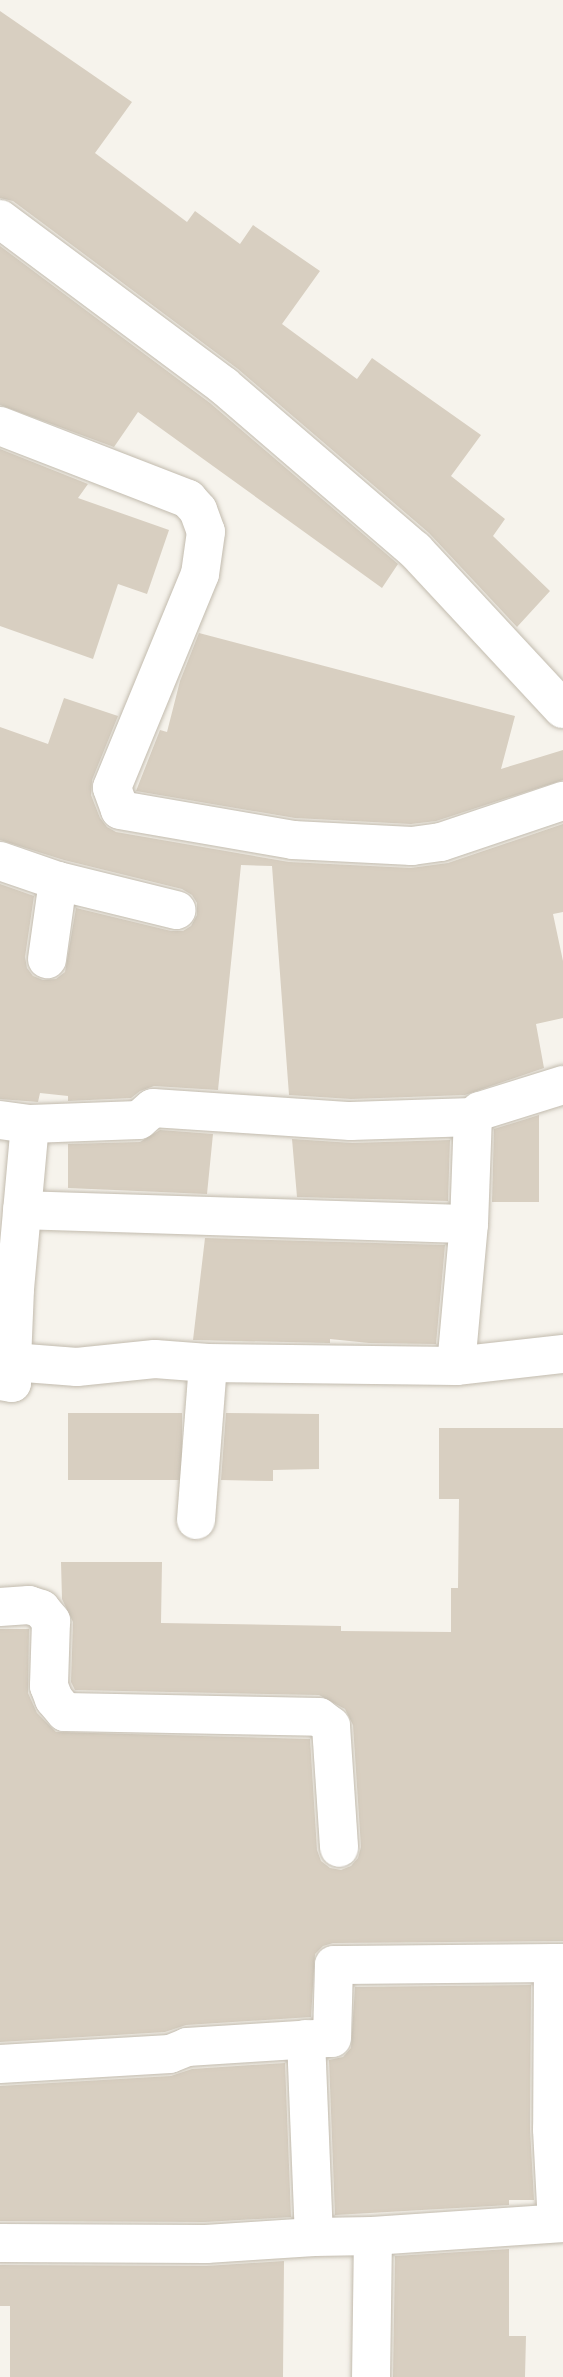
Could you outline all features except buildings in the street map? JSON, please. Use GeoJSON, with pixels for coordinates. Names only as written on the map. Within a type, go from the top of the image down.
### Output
{"type":"FeatureCollection","features":[{"type":"Feature","properties":{"kind":"street"},"geometry":{"type":"LineString","coordinates":[[0,219],[224,386],[415,550],[563,709]]}},
{"type":"Feature","properties":{"kind":"street"},"geometry":{"type":"LineString","coordinates":[[0,426],[188,499],[198,510],[206,532],[200,574],[112,788],[120,810],[293,840],[412,846],[440,842],[563,801]]}},
{"type":"Feature","properties":{"kind":"street"},"geometry":{"type":"LineString","coordinates":[[0,861],[58,881],[176,910]]}},
{"type":"Feature","properties":{"kind":"street"},"geometry":{"type":"LineString","coordinates":[[47,959],[58,881]]}},
{"type":"Feature","properties":{"kind":"street"},"geometry":{"type":"LineString","coordinates":[[563,1085],[480,1111],[473,1117],[351,1121],[153,1108],[139,1120],[15,1122],[22,1210],[6,1372],[155,1359],[208,1363],[456,1366],[563,1354]]}},
{"type":"Feature","properties":{"kind":"street"},"geometry":{"type":"LineString","coordinates":[[456,1366],[469,1224],[473,1117]]}},
{"type":"Feature","properties":{"kind":"street"},"geometry":{"type":"LineString","coordinates":[[22,1210],[469,1224]]}},
{"type":"Feature","properties":{"kind":"street"},"geometry":{"type":"LineString","coordinates":[[196,1520],[208,1363]]}},
{"type":"Feature","properties":{"kind":"street"},"geometry":{"type":"LineString","coordinates":[[0,1607],[29,1605],[41,1609],[51,1621],[49,1686],[54,1699],[65,1712],[319,1717],[331,1726],[339,1848]]}},
{"type":"Feature","properties":{"kind":"street"},"geometry":{"type":"LineString","coordinates":[[0,2064],[170,2054],[187,2047],[332,2038],[334,1965],[558,1963],[552,2129],[560,2223],[206,2244],[0,2243]]}},
{"type":"Feature","properties":{"kind":"street"},"geometry":{"type":"LineString","coordinates":[[306,2039],[314,2237]]}},
{"type":"Feature","properties":{"kind":"street"},"geometry":{"type":"LineString","coordinates":[[371,2377],[373,2236]]}}]}
